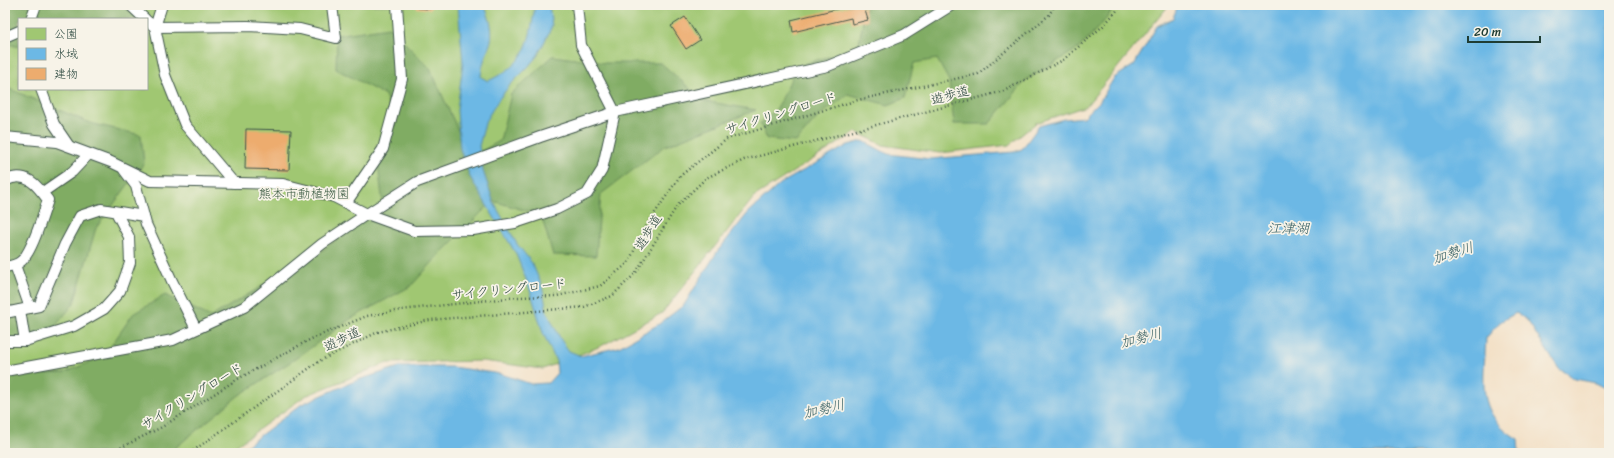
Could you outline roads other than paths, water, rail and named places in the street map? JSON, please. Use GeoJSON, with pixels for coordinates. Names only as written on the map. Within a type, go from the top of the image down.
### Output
{"type":"FeatureCollection","features":[{"type":"Feature","properties":{"kind":"lane"},"geometry":{"type":"LineString","coordinates":[[32,18],[36,5]]}},
{"type":"Feature","properties":{"kind":"lane"},"geometry":{"type":"LineString","coordinates":[[130,5],[145,18]]}},
{"type":"Feature","properties":{"kind":"lane"},"geometry":{"type":"LineString","coordinates":[[149,22],[162,5]]}},
{"type":"Feature","properties":{"kind":"lane"},"geometry":{"type":"LineString","coordinates":[[149,22],[300,29],[336,38],[332,5]]}},
{"type":"Feature","properties":{"kind":"lane"},"geometry":{"type":"LineString","coordinates":[[346,203],[383,149],[402,79],[397,5]]}},
{"type":"Feature","properties":{"kind":"lane"},"geometry":{"type":"LineString","coordinates":[[5,137],[56,142],[89,154],[150,181],[283,184],[334,197],[367,214],[414,231],[472,230],[515,223],[557,209],[587,194],[602,170],[616,112],[581,45],[577,5]]}},
{"type":"Feature","properties":{"kind":"lane"},"geometry":{"type":"LineString","coordinates":[[5,371],[174,340],[244,307],[322,244],[417,182],[540,137],[616,112],[828,66],[904,36],[952,5]]}},
{"type":"Feature","properties":{"kind":"lane"},"geometry":{"type":"LineString","coordinates":[[149,22],[165,75],[185,125],[234,183]]}},
{"type":"Feature","properties":{"kind":"lane"},"geometry":{"type":"LineString","coordinates":[[5,37],[18,31]]}},
{"type":"Feature","properties":{"kind":"lane"},"geometry":{"type":"LineString","coordinates":[[41,90],[54,124],[69,146]]}},
{"type":"Feature","properties":{"kind":"lane"},"geometry":{"type":"LineString","coordinates":[[43,192],[72,172],[89,154]]}},
{"type":"Feature","properties":{"kind":"lane"},"geometry":{"type":"LineString","coordinates":[[122,168],[136,186],[146,224],[196,329]]}},
{"type":"Feature","properties":{"kind":"lane"},"geometry":{"type":"LineString","coordinates":[[5,181],[11,178],[26,178],[37,184],[48,200],[34,240],[20,262],[10,266],[25,309],[25,341]]}},
{"type":"Feature","properties":{"kind":"lane"},"geometry":{"type":"LineString","coordinates":[[5,314],[39,306],[65,244],[80,216],[101,209],[144,216]]}},
{"type":"Feature","properties":{"kind":"lane"},"geometry":{"type":"LineString","coordinates":[[5,341],[25,341],[74,326],[104,309],[120,291],[130,263],[129,237],[116,212]]}},
{"type":"Feature","properties":{"kind":"water","name":"江津湖"},"geometry":{"type":"Polygon","coordinates":[[[458,5],[484,5],[490,20],[492,36],[481,77],[488,81],[506,71],[519,59],[530,35],[534,5],[549,5],[552,26],[538,55],[499,99],[486,120],[479,146],[483,171],[494,203],[517,244],[532,263],[542,286],[547,312],[561,340],[569,351],[581,356],[619,347],[659,324],[684,305],[717,252],[748,213],[780,184],[848,145],[863,141],[888,154],[930,159],[1014,152],[1022,149],[1039,126],[1064,119],[1084,117],[1100,101],[1114,78],[1134,65],[1157,26],[1173,18],[1178,5],[1609,5],[1609,390],[1596,383],[1575,379],[1559,369],[1527,320],[1516,313],[1500,322],[1486,338],[1484,382],[1488,407],[1504,429],[1518,439],[1519,453],[237,453],[302,404],[355,381],[399,367],[452,367],[501,374],[531,384],[548,383],[557,373],[556,361],[543,333],[529,287],[516,254],[470,177],[460,149],[457,110],[463,63],[458,5]]]}},
{"type":"Feature","properties":{"kind":"park label","name":"熊本市動植物園"},"geometry":{"type":"Point","coordinates":[304,193]}},
{"type":"Feature","properties":{"kind":"water label","name":"加勢川"},"geometry":{"type":"Point","coordinates":[1453,253]}},
{"type":"Feature","properties":{"kind":"water label","name":"加勢川"},"geometry":{"type":"Point","coordinates":[1141,338]}},
{"type":"Feature","properties":{"kind":"water label","name":"加勢川"},"geometry":{"type":"Point","coordinates":[824,409]}}]}
